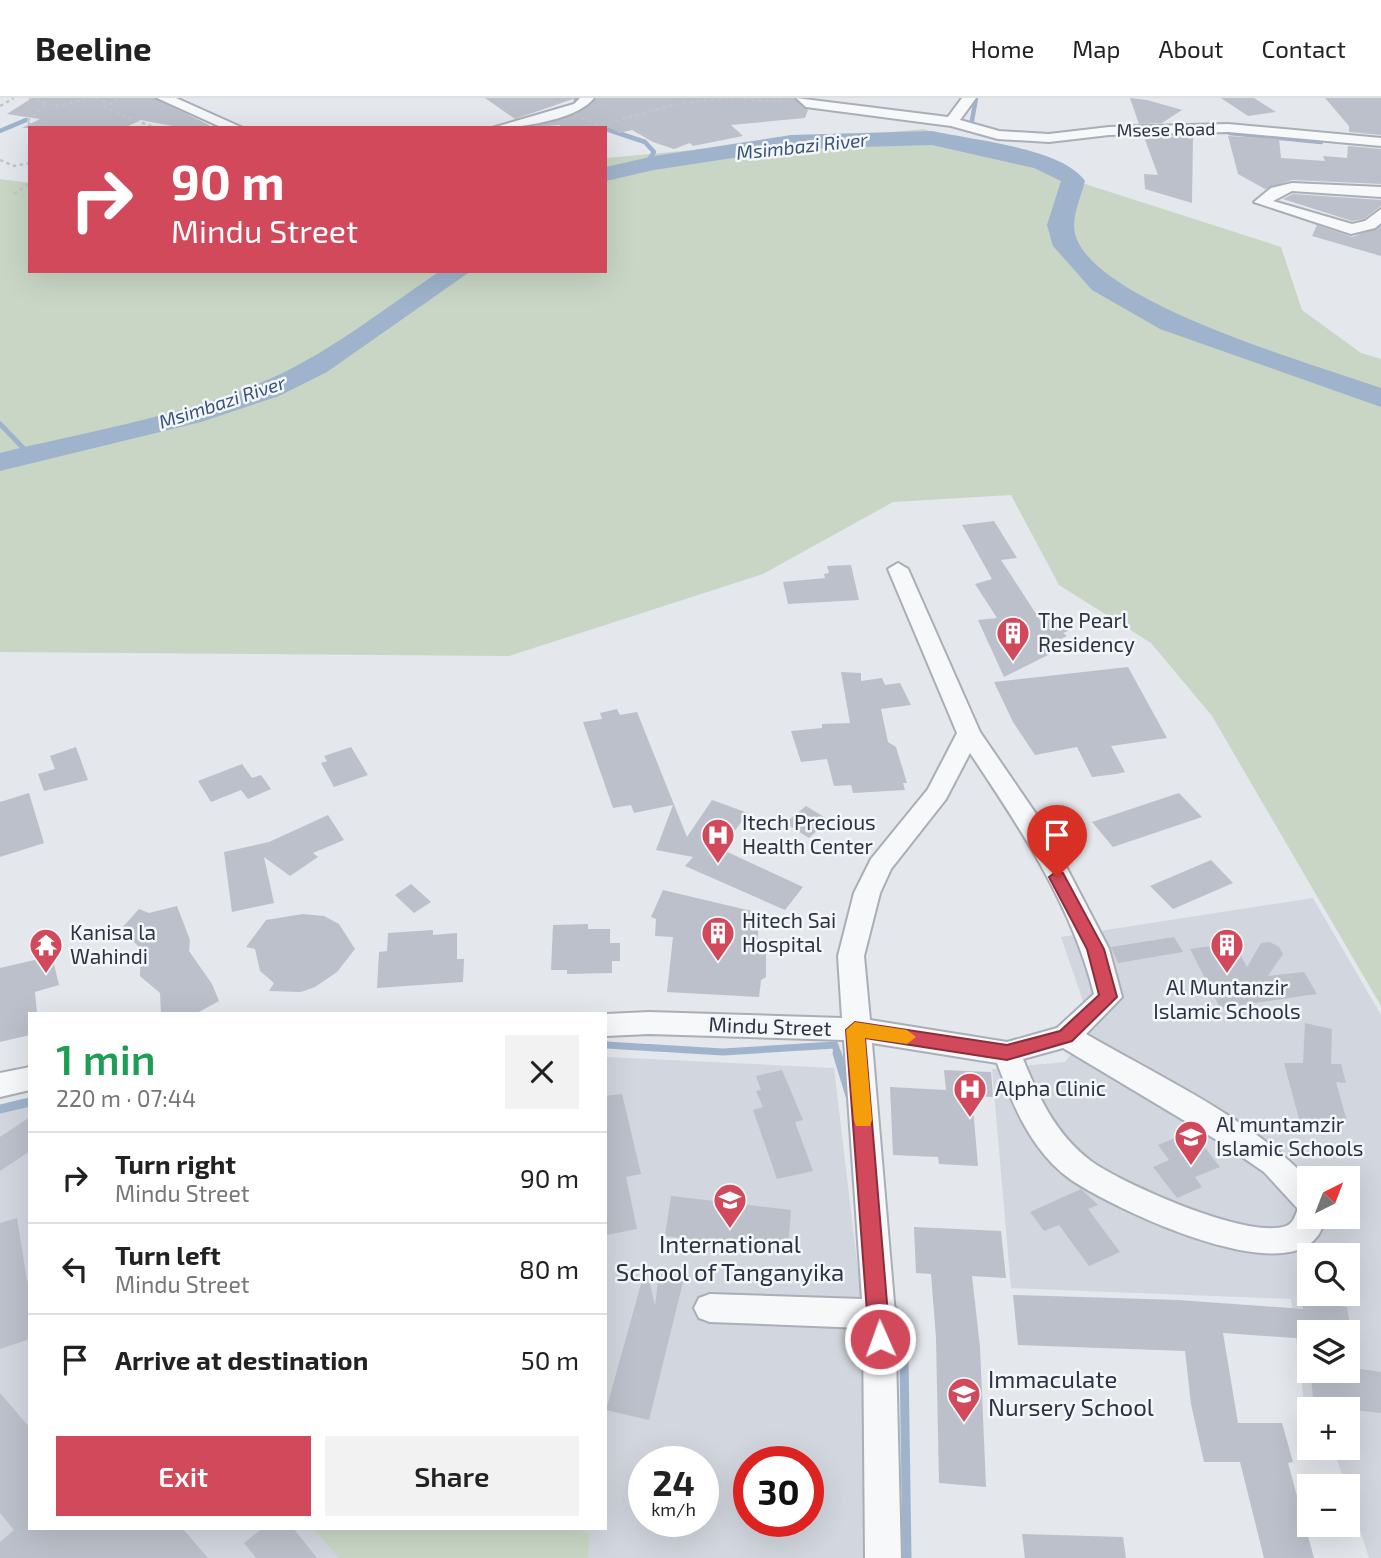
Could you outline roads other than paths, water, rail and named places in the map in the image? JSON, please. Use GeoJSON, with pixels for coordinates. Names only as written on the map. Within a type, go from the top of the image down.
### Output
{"type":"FeatureCollection","features":[{"type":"Feature","properties":{"kind":"street"},"geometry":{"type":"LineString","coordinates":[[164,98],[231,126]]}},
{"type":"Feature","properties":{"kind":"street"},"geometry":{"type":"LineString","coordinates":[[507,126],[579,107],[587,98]]}},
{"type":"Feature","properties":{"kind":"street"},"geometry":{"type":"LineString","coordinates":[[952,122],[969,98]]}},
{"type":"Feature","properties":{"kind":"street","name":"Msese Road"},"geometry":{"type":"LineString","coordinates":[[805,100],[952,122],[998,135],[1049,138],[1109,131],[1228,128],[1381,142]]}},
{"type":"Feature","properties":{"kind":"street"},"geometry":{"type":"LineString","coordinates":[[1381,192],[1282,188],[1262,202],[1351,229],[1370,225],[1381,214]]}},
{"type":"Feature","properties":{"kind":"street","name":"Mindu Street"},"geometry":{"type":"LineString","coordinates":[[607,1025],[649,1023],[855,1030],[1007,1053],[1066,1036],[1108,997],[1096,949],[1038,836],[969,733],[898,569]]}},
{"type":"Feature","properties":{"kind":"street"},"geometry":{"type":"LineString","coordinates":[[883,1558],[879,1314],[851,956],[867,893],[886,857],[938,793],[969,733]]}},
{"type":"Feature","properties":{"kind":"street"},"geometry":{"type":"LineString","coordinates":[[1066,1036],[1235,1136],[1274,1163],[1297,1187]]}},
{"type":"Feature","properties":{"kind":"street"},"geometry":{"type":"LineString","coordinates":[[1007,1053],[1031,1114],[1081,1170],[1165,1213],[1218,1232],[1265,1242],[1296,1238],[1304,1229]]}},
{"type":"Feature","properties":{"kind":"street"},"geometry":{"type":"LineString","coordinates":[[0,1085],[28,1078]]}},
{"type":"Feature","properties":{"kind":"street"},"geometry":{"type":"LineString","coordinates":[[710,1308],[879,1314]]}},
{"type":"Feature","properties":{"kind":"waterway"},"geometry":{"type":"LineString","coordinates":[[971,126],[976,98]]}},
{"type":"Feature","properties":{"kind":"waterway"},"geometry":{"type":"LineString","coordinates":[[0,131],[26,120]]}},
{"type":"Feature","properties":{"kind":"waterway"},"geometry":{"type":"LineString","coordinates":[[607,129],[645,142],[654,152],[648,161],[654,163]]}},
{"type":"Feature","properties":{"kind":"waterway"},"geometry":{"type":"LineString","coordinates":[[1230,133],[1321,142]]}},
{"type":"Feature","properties":{"kind":"waterway","name":"Msimbazi River"},"geometry":{"type":"LineString","coordinates":[[607,174],[654,163],[791,142],[932,138],[1042,162],[1069,175],[1073,181],[1060,225],[1066,246],[1102,284],[1170,323],[1381,398]]}},
{"type":"Feature","properties":{"kind":"waterway","name":"Msimbazi River"},"geometry":{"type":"LineString","coordinates":[[0,462],[190,416],[269,390],[317,366],[455,273]]}},
{"type":"Feature","properties":{"kind":"waterway"},"geometry":{"type":"LineString","coordinates":[[0,424],[29,454]]}},
{"type":"Feature","properties":{"kind":"waterway"},"geometry":{"type":"LineString","coordinates":[[607,1045],[723,1052],[835,1045],[838,1055]]}},
{"type":"Feature","properties":{"kind":"waterway"},"geometry":{"type":"LineString","coordinates":[[837,1053],[850,1096]]}},
{"type":"Feature","properties":{"kind":"waterway"},"geometry":{"type":"LineString","coordinates":[[0,1109],[28,1102]]}},
{"type":"Feature","properties":{"kind":"waterway"},"geometry":{"type":"LineString","coordinates":[[894,1310],[904,1359],[907,1558]]}},
{"type":"Feature","properties":{"kind":"place","name":"The Pearl Residency"},"geometry":{"type":"Point","coordinates":[1013,663]}},
{"type":"Feature","properties":{"kind":"place","name":"Itech Precious Health Center"},"geometry":{"type":"Point","coordinates":[718,865]}},
{"type":"Feature","properties":{"kind":"place","name":"Hitech Sai Hospital"},"geometry":{"type":"Point","coordinates":[718,963]}},
{"type":"Feature","properties":{"kind":"place","name":"Kanisa la Wahindi"},"geometry":{"type":"Point","coordinates":[46,975]}},
{"type":"Feature","properties":{"kind":"place","name":"Al Muntanzir Islamic Schools"},"geometry":{"type":"Point","coordinates":[1227,975]}},
{"type":"Feature","properties":{"kind":"place","name":"Alpha Clinic"},"geometry":{"type":"Point","coordinates":[970,1119]}},
{"type":"Feature","properties":{"kind":"place","name":"Al muntamzir Islamic Schools"},"geometry":{"type":"Point","coordinates":[1191,1167]}},
{"type":"Feature","properties":{"kind":"place","name":"International School of Tanganyika"},"geometry":{"type":"Point","coordinates":[730,1230]}},
{"type":"Feature","properties":{"kind":"place","name":"Immaculate Nursery School"},"geometry":{"type":"Point","coordinates":[964,1424]}}]}
